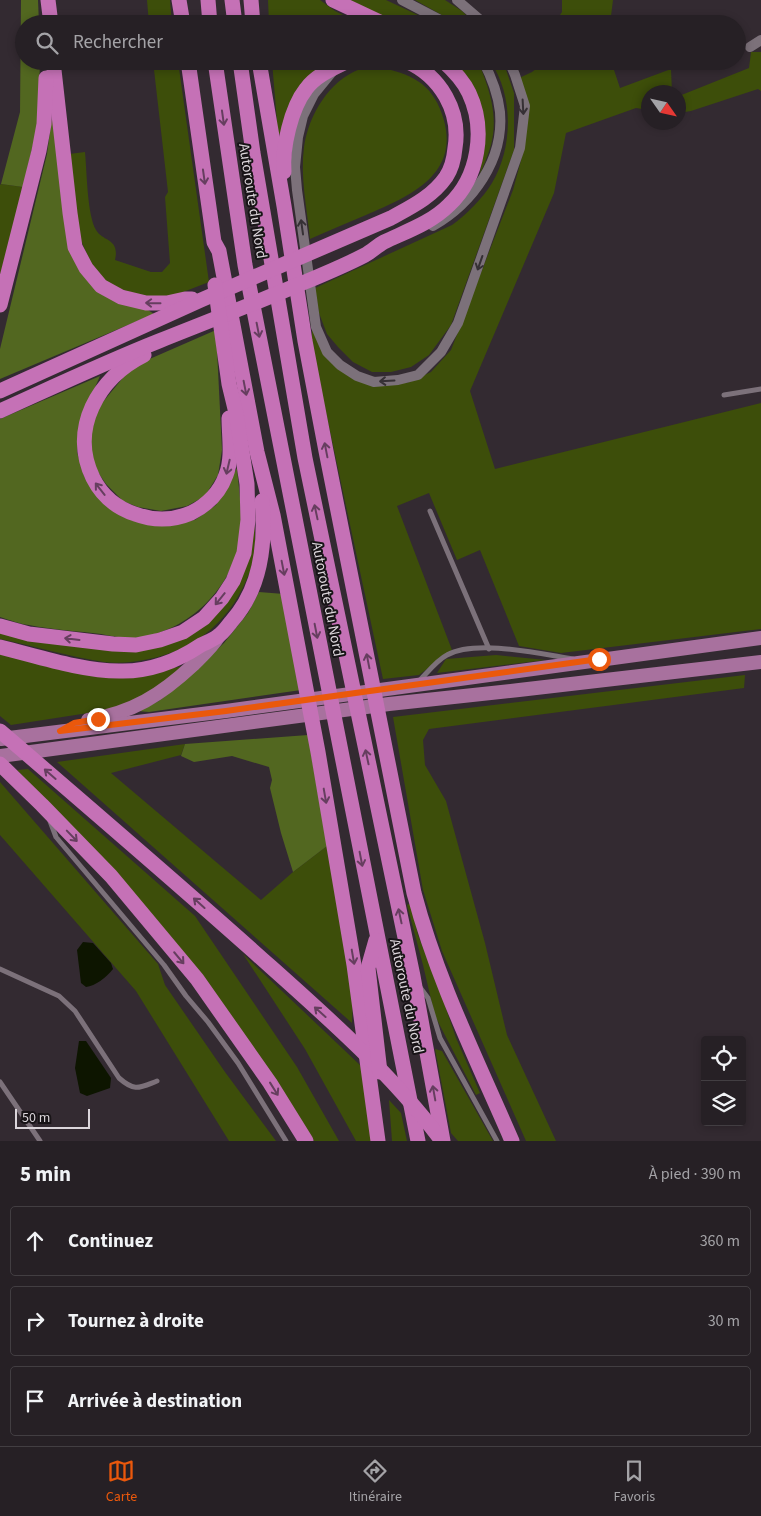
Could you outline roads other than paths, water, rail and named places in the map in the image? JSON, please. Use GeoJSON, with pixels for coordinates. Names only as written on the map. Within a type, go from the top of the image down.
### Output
{"type":"FeatureCollection","features":[{"type":"Feature","properties":{"kind":"highway"},"geometry":{"type":"LineString","coordinates":[[45,15],[46,0]]}},
{"type":"Feature","properties":{"kind":"highway"},"geometry":{"type":"LineString","coordinates":[[46,0],[49,15]]}},
{"type":"Feature","properties":{"kind":"highway"},"geometry":{"type":"LineString","coordinates":[[179,0],[182,15]]}},
{"type":"Feature","properties":{"kind":"highway"},"geometry":{"type":"LineString","coordinates":[[208,0],[209,15]]}},
{"type":"Feature","properties":{"kind":"highway"},"geometry":{"type":"LineString","coordinates":[[232,0],[234,15]]}},
{"type":"Feature","properties":{"kind":"highway"},"geometry":{"type":"LineString","coordinates":[[251,0],[252,15]]}},
{"type":"Feature","properties":{"kind":"highway"},"geometry":{"type":"LineString","coordinates":[[333,0],[365,15]]}},
{"type":"Feature","properties":{"kind":"highway"},"geometry":{"type":"LineString","coordinates":[[0,305],[39,151],[46,101],[46,70]]}},
{"type":"Feature","properties":{"kind":"highway"},"geometry":{"type":"LineString","coordinates":[[54,70],[75,247],[86,268],[101,286],[121,297],[146,303],[167,303],[185,299],[201,300]]}},
{"type":"Feature","properties":{"kind":"highway"},"geometry":{"type":"LineString","coordinates":[[189,70],[214,242],[219,251],[257,452],[273,515],[320,762],[354,965],[378,1141]]}},
{"type":"Feature","properties":{"kind":"highway","name":"Autoroute du Nord"},"geometry":{"type":"LineString","coordinates":[[216,70],[245,265],[418,1141]]}},
{"type":"Feature","properties":{"kind":"highway","name":"Autoroute du Nord"},"geometry":{"type":"LineString","coordinates":[[241,70],[253,153],[305,458],[413,976],[442,1141]]}},
{"type":"Feature","properties":{"kind":"highway"},"geometry":{"type":"LineString","coordinates":[[261,70],[305,341],[414,893],[435,963],[512,1141]]}},
{"type":"Feature","properties":{"kind":"highway"},"geometry":{"type":"LineString","coordinates":[[284,206],[286,185],[284,166],[288,134],[294,111],[306,89],[322,74],[331,70]]}},
{"type":"Feature","properties":{"kind":"highway"},"geometry":{"type":"LineString","coordinates":[[0,391],[318,248],[391,218],[419,202],[440,185],[452,166],[457,132],[450,104],[439,85],[421,70]]}},
{"type":"Feature","properties":{"kind":"highway"},"geometry":{"type":"LineString","coordinates":[[0,411],[159,341],[205,324],[323,274],[366,254],[383,243],[430,220],[450,205],[465,185],[475,162],[479,138],[477,116],[469,92],[453,70]]}},
{"type":"Feature","properties":{"kind":"highway"},"geometry":{"type":"LineString","coordinates":[[0,626],[29,634],[136,645],[160,640],[183,632],[204,618],[222,598],[233,581],[244,553],[248,520],[247,484],[236,413],[229,384],[210,253],[214,242]]}},
{"type":"Feature","properties":{"kind":"highway"},"geometry":{"type":"LineString","coordinates":[[205,324],[131,363],[108,383],[94,402],[85,426],[85,458],[96,485],[108,499],[123,510],[145,518],[162,520],[182,516],[197,510],[211,500],[219,490],[226,475],[230,459],[229,384]]}},
{"type":"Feature","properties":{"kind":"highway"},"geometry":{"type":"LineString","coordinates":[[0,647],[95,669],[119,672],[159,666],[192,652],[218,636],[239,614],[257,578],[262,559],[264,525],[257,452]]}},
{"type":"Feature","properties":{"kind":"highway"},"geometry":{"type":"LineString","coordinates":[[0,731],[162,870],[356,1045],[410,1101],[442,1141]]}},
{"type":"Feature","properties":{"kind":"highway"},"geometry":{"type":"LineString","coordinates":[[0,764],[111,876],[197,979],[270,1083],[306,1141]]}},
{"type":"Feature","properties":{"kind":"highway"},"geometry":{"type":"LineString","coordinates":[[377,938],[368,968],[387,1141]]}},
{"type":"Feature","properties":{"kind":"main road"},"geometry":{"type":"LineString","coordinates":[[60,731],[74,723],[98,719],[126,710],[156,696],[213,645],[218,636]]}},
{"type":"Feature","properties":{"kind":"main road"},"geometry":{"type":"LineString","coordinates":[[0,739],[118,725],[761,638]]}},
{"type":"Feature","properties":{"kind":"main road"},"geometry":{"type":"LineString","coordinates":[[0,756],[390,704],[761,662]]}},
{"type":"Feature","properties":{"kind":"street"},"geometry":{"type":"LineString","coordinates":[[402,0],[431,15]]}},
{"type":"Feature","properties":{"kind":"street"},"geometry":{"type":"LineString","coordinates":[[458,0],[475,15]]}},
{"type":"Feature","properties":{"kind":"street"},"geometry":{"type":"LineString","coordinates":[[750,47],[761,40]]}},
{"type":"Feature","properties":{"kind":"street"},"geometry":{"type":"LineString","coordinates":[[337,70],[314,94],[303,116],[298,137],[295,166],[296,190],[316,327],[327,352],[340,365],[357,376],[374,382],[398,380],[418,375],[441,352],[458,323],[520,148],[524,106],[513,70]]}},
{"type":"Feature","properties":{"kind":"street"},"geometry":{"type":"LineString","coordinates":[[366,254],[384,250],[438,223],[460,207],[477,189],[490,166],[499,130],[500,112],[487,70]]}},
{"type":"Feature","properties":{"kind":"lane"},"geometry":{"type":"LineString","coordinates":[[724,395],[761,389]]}},
{"type":"Feature","properties":{"kind":"lane"},"geometry":{"type":"LineString","coordinates":[[430,511],[489,649]]}},
{"type":"Feature","properties":{"kind":"lane"},"geometry":{"type":"LineString","coordinates":[[416,684],[446,655],[466,649],[503,649],[588,661]]}},
{"type":"Feature","properties":{"kind":"lane"},"geometry":{"type":"LineString","coordinates":[[44,807],[56,837],[152,950],[208,1022],[238,1063],[286,1141]]}},
{"type":"Feature","properties":{"kind":"lane"},"geometry":{"type":"LineString","coordinates":[[0,969],[59,996],[75,1011],[119,1078],[129,1087],[139,1088],[158,1081]]}},
{"type":"Feature","properties":{"kind":"lane"},"geometry":{"type":"LineString","coordinates":[[413,976],[428,998],[440,1038],[497,1141]]}},
{"type":"Feature","properties":{"kind":"lane"},"geometry":{"type":"LineString","coordinates":[[0,1082],[40,1141]]}}]}
